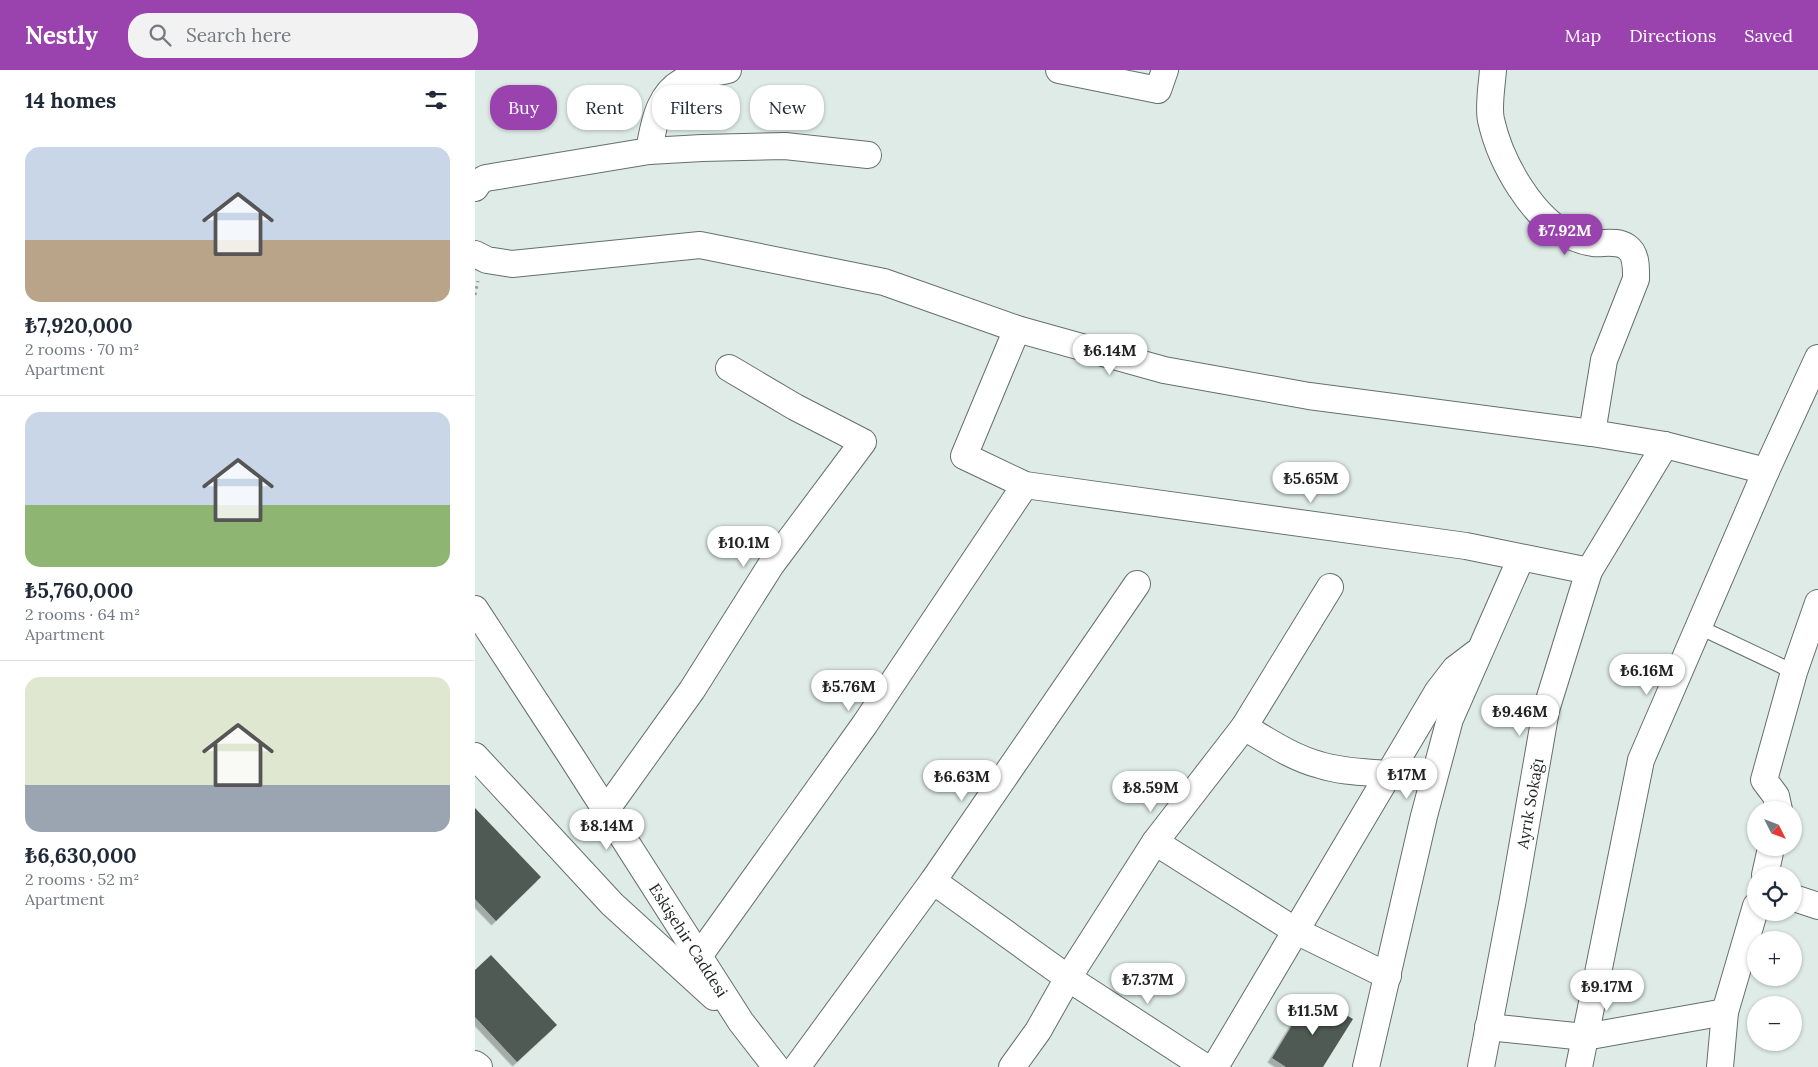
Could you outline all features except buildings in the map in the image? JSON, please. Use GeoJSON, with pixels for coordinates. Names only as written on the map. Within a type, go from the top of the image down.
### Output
{"type":"FeatureCollection","features":[{"type":"Feature","properties":{"kind":"street"},"geometry":{"type":"LineString","coordinates":[[649,151],[654,121],[665,96],[676,85],[691,78],[728,70]]}},
{"type":"Feature","properties":{"kind":"street"},"geometry":{"type":"LineString","coordinates":[[1059,70],[1158,90],[1165,70]]}},
{"type":"Feature","properties":{"kind":"street"},"geometry":{"type":"LineString","coordinates":[[1493,70],[1490,118],[1504,160],[1534,207],[1557,229],[1575,238],[1593,243],[1613,243],[1625,246],[1633,254],[1636,266],[1636,279],[1604,360],[1593,433]]}},
{"type":"Feature","properties":{"kind":"street"},"geometry":{"type":"LineString","coordinates":[[475,188],[486,178],[649,151],[785,146],[868,155]]}},
{"type":"Feature","properties":{"kind":"street"},"geometry":{"type":"LineString","coordinates":[[475,254],[487,260],[512,264],[699,245],[884,282],[1017,329],[1164,370],[1309,396],[1593,433],[1665,445],[1766,471]]}},
{"type":"Feature","properties":{"kind":"street"},"geometry":{"type":"LineString","coordinates":[[1017,329],[964,456],[1025,485],[1466,546],[1589,571]]}},
{"type":"Feature","properties":{"kind":"street"},"geometry":{"type":"LineString","coordinates":[[1579,1067],[1641,760],[1766,471],[1818,358]]}},
{"type":"Feature","properties":{"kind":"street"},"geometry":{"type":"LineString","coordinates":[[606,810],[692,690],[771,565],[863,442],[795,407],[729,368]]}},
{"type":"Feature","properties":{"kind":"street","name":"Ayrık Sokağı"},"geometry":{"type":"LineString","coordinates":[[1481,1067],[1546,710],[1589,571],[1665,445]]}},
{"type":"Feature","properties":{"kind":"street"},"geometry":{"type":"LineString","coordinates":[[699,956],[865,724],[1025,485]]}},
{"type":"Feature","properties":{"kind":"street"},"geometry":{"type":"LineString","coordinates":[[1366,1067],[1424,816],[1450,719],[1521,558]]}},
{"type":"Feature","properties":{"kind":"street"},"geometry":{"type":"LineString","coordinates":[[797,1067],[933,881],[1137,584]]}},
{"type":"Feature","properties":{"kind":"street"},"geometry":{"type":"LineString","coordinates":[[1012,1067],[1038,1030],[1068,978],[1155,842],[1244,728],[1330,587]]}},
{"type":"Feature","properties":{"kind":"street"},"geometry":{"type":"LineString","coordinates":[[1777,801],[1776,796],[1764,780],[1794,672],[1818,603]]}},
{"type":"Feature","properties":{"kind":"street","name":"Eskişehir Caddesi"},"geometry":{"type":"LineString","coordinates":[[475,609],[741,1022],[776,1067]]}},
{"type":"Feature","properties":{"kind":"street"},"geometry":{"type":"LineString","coordinates":[[1215,1067],[1447,677],[1478,652]]}},
{"type":"Feature","properties":{"kind":"street"},"geometry":{"type":"LineString","coordinates":[[1244,728],[1304,760],[1320,766],[1340,770],[1389,774]]}},
{"type":"Feature","properties":{"kind":"street"},"geometry":{"type":"LineString","coordinates":[[475,756],[612,904],[741,1022]]}},
{"type":"Feature","properties":{"kind":"street"},"geometry":{"type":"LineString","coordinates":[[1155,842],[1296,931],[1388,976]]}},
{"type":"Feature","properties":{"kind":"street"},"geometry":{"type":"LineString","coordinates":[[933,881],[1068,978],[1205,1067]]}},
{"type":"Feature","properties":{"kind":"street"},"geometry":{"type":"LineString","coordinates":[[1802,901],[1818,906]]}},
{"type":"Feature","properties":{"kind":"street"},"geometry":{"type":"LineString","coordinates":[[1719,1067],[1725,1012],[1752,921]]}},
{"type":"Feature","properties":{"kind":"street"},"geometry":{"type":"LineString","coordinates":[[1489,1027],[1585,1037],[1725,1012]]}},
{"type":"Feature","properties":{"kind":"street"},"geometry":{"type":"LineString","coordinates":[[475,1064],[479,1067]]}},
{"type":"Feature","properties":{"kind":"lane"},"geometry":{"type":"LineString","coordinates":[[1699,627],[1794,672]]}}]}
